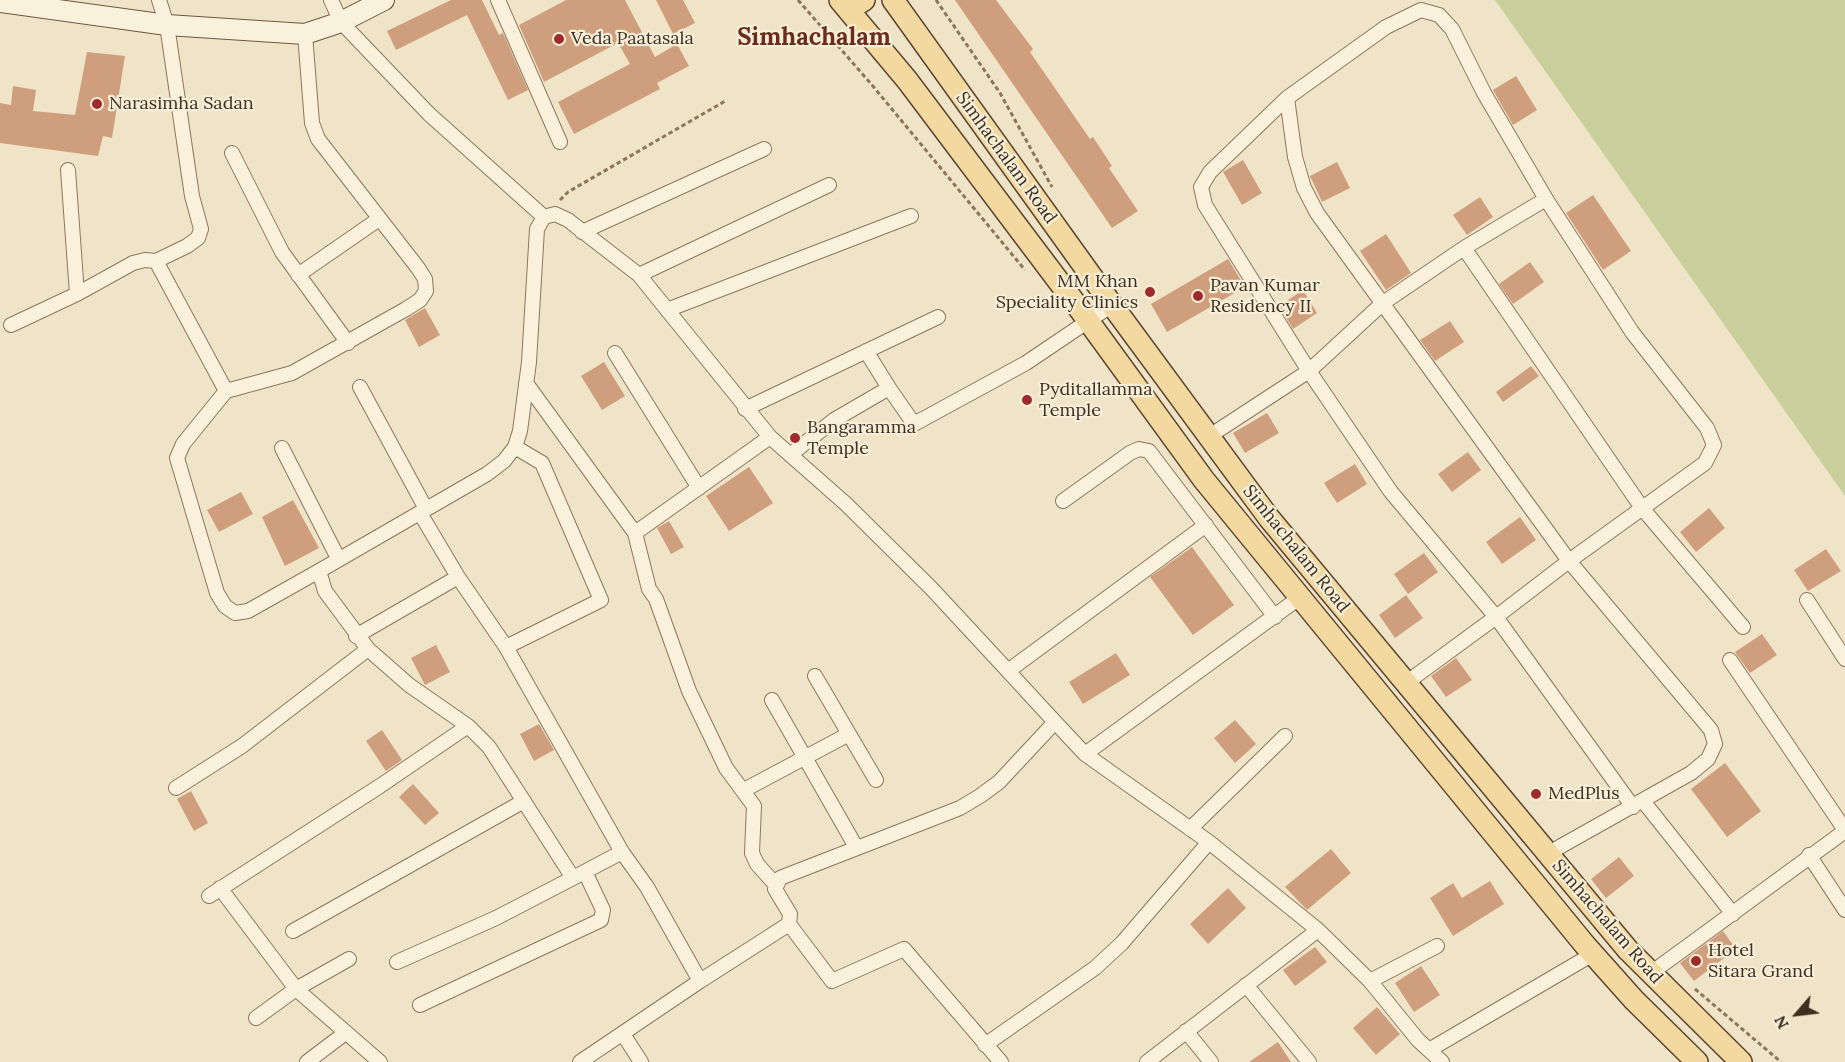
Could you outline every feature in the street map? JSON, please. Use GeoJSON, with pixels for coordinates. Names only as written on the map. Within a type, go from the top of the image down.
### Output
{"type":"FeatureCollection","features":[{"type":"Feature","properties":{"kind":"main road","name":"Simhachalam Road"},"geometry":{"type":"LineString","coordinates":[[893,0],[1208,437],[1321,582],[1547,854],[1651,973],[1741,1062]]}},
{"type":"Feature","properties":{"kind":"main road"},"geometry":{"type":"LineString","coordinates":[[851,4],[1204,480],[1593,954],[1634,1000],[1697,1062]]}},
{"type":"Feature","properties":{"kind":"main road"},"geometry":{"type":"LineString","coordinates":[[1299,598],[1321,582]]}},
{"type":"Feature","properties":{"kind":"street"},"geometry":{"type":"LineString","coordinates":[[10,325],[78,294],[133,263],[145,260],[156,261],[198,238],[201,229],[192,196],[167,25],[159,0]]}},
{"type":"Feature","properties":{"kind":"street"},"geometry":{"type":"LineString","coordinates":[[331,0],[342,22],[444,130],[544,217]]}},
{"type":"Feature","properties":{"kind":"street"},"geometry":{"type":"LineString","coordinates":[[0,2],[167,25],[305,34],[342,22],[384,0]]}},
{"type":"Feature","properties":{"kind":"street"},"geometry":{"type":"LineString","coordinates":[[498,0],[560,142]]}},
{"type":"Feature","properties":{"kind":"street"},"geometry":{"type":"LineString","coordinates":[[1406,683],[1496,617],[1569,561],[1705,463],[1714,445],[1707,428],[1632,332],[1546,199],[1484,93],[1452,29],[1439,15],[1421,10],[1386,27],[1287,98],[1210,172],[1201,187],[1205,205],[1309,371],[1391,492],[1496,617],[1638,804],[1733,914]]}},
{"type":"Feature","properties":{"kind":"street"},"geometry":{"type":"LineString","coordinates":[[305,34],[312,123],[318,139],[418,268],[425,279],[426,291],[420,300],[348,343],[291,373],[226,391],[183,444],[177,458],[217,593],[225,606],[235,613],[248,611],[487,474],[504,461],[515,447],[526,383],[537,229],[544,217],[555,214],[639,275],[745,409],[770,437],[854,512],[1085,754],[1209,842],[1318,930],[1370,981],[1442,1062]]}},
{"type":"Feature","properties":{"kind":"street"},"geometry":{"type":"LineString","coordinates":[[1287,98],[1295,157],[1304,188],[1317,213],[1569,561],[1711,730],[1715,744],[1708,759],[1691,773],[1547,854]]}},
{"type":"Feature","properties":{"kind":"street"},"geometry":{"type":"LineString","coordinates":[[582,232],[764,149]]}},
{"type":"Feature","properties":{"kind":"street"},"geometry":{"type":"LineString","coordinates":[[232,153],[282,252],[348,343]]}},
{"type":"Feature","properties":{"kind":"street"},"geometry":{"type":"LineString","coordinates":[[68,170],[78,294]]}},
{"type":"Feature","properties":{"kind":"street"},"geometry":{"type":"LineString","coordinates":[[639,275],[829,185]]}},
{"type":"Feature","properties":{"kind":"street"},"geometry":{"type":"LineString","coordinates":[[1208,437],[1309,371],[1383,303],[1464,248],[1546,199]]}},
{"type":"Feature","properties":{"kind":"street"},"geometry":{"type":"LineString","coordinates":[[667,310],[911,216]]}},
{"type":"Feature","properties":{"kind":"street"},"geometry":{"type":"LineString","coordinates":[[298,274],[379,219]]}},
{"type":"Feature","properties":{"kind":"street"},"geometry":{"type":"LineString","coordinates":[[1464,248],[1642,508],[1743,627]]}},
{"type":"Feature","properties":{"kind":"street"},"geometry":{"type":"LineString","coordinates":[[156,261],[226,391]]}},
{"type":"Feature","properties":{"kind":"street"},"geometry":{"type":"LineString","coordinates":[[866,351],[914,424],[1026,363],[1112,305]]}},
{"type":"Feature","properties":{"kind":"street"},"geometry":{"type":"LineString","coordinates":[[745,409],[938,317]]}},
{"type":"Feature","properties":{"kind":"street"},"geometry":{"type":"LineString","coordinates":[[615,353],[699,488]]}},
{"type":"Feature","properties":{"kind":"street"},"geometry":{"type":"LineString","coordinates":[[526,383],[635,533],[649,589],[656,599],[689,691],[726,768],[754,806],[752,854],[757,864],[775,884],[777,895],[790,914],[789,924],[832,981],[904,949],[1001,1062]]}},
{"type":"Feature","properties":{"kind":"street"},"geometry":{"type":"LineString","coordinates":[[360,387],[458,577],[506,647],[622,852],[647,888],[700,981]]}},
{"type":"Feature","properties":{"kind":"street"},"geometry":{"type":"LineString","coordinates":[[790,455],[834,420],[890,388]]}},
{"type":"Feature","properties":{"kind":"street"},"geometry":{"type":"LineString","coordinates":[[635,533],[770,437]]}},
{"type":"Feature","properties":{"kind":"street"},"geometry":{"type":"LineString","coordinates":[[506,647],[601,600],[542,463],[515,447]]}},
{"type":"Feature","properties":{"kind":"street"},"geometry":{"type":"LineString","coordinates":[[282,448],[338,558]]}},
{"type":"Feature","properties":{"kind":"street"},"geometry":{"type":"LineString","coordinates":[[1063,501],[1130,453],[1140,449],[1149,451],[1275,617]]}},
{"type":"Feature","properties":{"kind":"street"},"geometry":{"type":"LineString","coordinates":[[1008,671],[1206,525]]}},
{"type":"Feature","properties":{"kind":"street"},"geometry":{"type":"LineString","coordinates":[[319,572],[325,591],[368,650],[409,686],[468,726],[489,747],[524,801],[603,909],[601,920],[420,1005]]}},
{"type":"Feature","properties":{"kind":"street"},"geometry":{"type":"LineString","coordinates":[[356,636],[458,577]]}},
{"type":"Feature","properties":{"kind":"street"},"geometry":{"type":"LineString","coordinates":[[1085,754],[1299,598]]}},
{"type":"Feature","properties":{"kind":"street"},"geometry":{"type":"LineString","coordinates":[[1807,600],[1845,659]]}},
{"type":"Feature","properties":{"kind":"street"},"geometry":{"type":"LineString","coordinates":[[176,788],[242,746],[368,650]]}},
{"type":"Feature","properties":{"kind":"street"},"geometry":{"type":"LineString","coordinates":[[1651,973],[1809,855],[1845,831],[1730,660]]}},
{"type":"Feature","properties":{"kind":"street"},"geometry":{"type":"LineString","coordinates":[[815,676],[876,780]]}},
{"type":"Feature","properties":{"kind":"street"},"geometry":{"type":"LineString","coordinates":[[772,700],[856,848]]}},
{"type":"Feature","properties":{"kind":"street"},"geometry":{"type":"LineString","coordinates":[[775,884],[787,874],[960,808],[999,782],[1055,722]]}},
{"type":"Feature","properties":{"kind":"street"},"geometry":{"type":"LineString","coordinates":[[380,1062],[344,1034],[296,989],[214,892],[381,786],[468,726]]}},
{"type":"Feature","properties":{"kind":"street"},"geometry":{"type":"LineString","coordinates":[[744,790],[849,734]]}},
{"type":"Feature","properties":{"kind":"street"},"geometry":{"type":"LineString","coordinates":[[1190,829],[1286,735]]}},
{"type":"Feature","properties":{"kind":"street"},"geometry":{"type":"LineString","coordinates":[[293,931],[524,801]]}},
{"type":"Feature","properties":{"kind":"street"},"geometry":{"type":"LineString","coordinates":[[985,1045],[1095,968],[1122,944],[1209,842]]}},
{"type":"Feature","properties":{"kind":"street"},"geometry":{"type":"LineString","coordinates":[[397,962],[496,918],[622,852]]}},
{"type":"Feature","properties":{"kind":"street"},"geometry":{"type":"LineString","coordinates":[[1809,855],[1845,910]]}},
{"type":"Feature","properties":{"kind":"street"},"geometry":{"type":"LineString","coordinates":[[580,1062],[789,924]]}},
{"type":"Feature","properties":{"kind":"street"},"geometry":{"type":"LineString","coordinates":[[1147,1062],[1318,930]]}},
{"type":"Feature","properties":{"kind":"street"},"geometry":{"type":"LineString","coordinates":[[1370,981],[1437,946]]}},
{"type":"Feature","properties":{"kind":"street"},"geometry":{"type":"LineString","coordinates":[[1429,1050],[1593,954]]}},
{"type":"Feature","properties":{"kind":"street"},"geometry":{"type":"LineString","coordinates":[[256,1018],[296,989],[349,959]]}},
{"type":"Feature","properties":{"kind":"street"},"geometry":{"type":"LineString","coordinates":[[1246,985],[1309,1062]]}},
{"type":"Feature","properties":{"kind":"street"},"geometry":{"type":"LineString","coordinates":[[1186,1031],[1211,1062]]}},
{"type":"Feature","properties":{"kind":"street"},"geometry":{"type":"LineString","coordinates":[[307,1062],[344,1034]]}},
{"type":"Feature","properties":{"kind":"street"},"geometry":{"type":"LineString","coordinates":[[623,1034],[641,1062]]}},
{"type":"Feature","properties":{"kind":"path"},"geometry":{"type":"LineString","coordinates":[[936,0],[1000,93],[1054,192]]}},
{"type":"Feature","properties":{"kind":"path"},"geometry":{"type":"LineString","coordinates":[[544,217],[568,192],[727,100]]}},
{"type":"Feature","properties":{"kind":"path"},"geometry":{"type":"LineString","coordinates":[[1688,983],[1781,1062]]}},
{"type":"Feature","properties":{"kind":"green space"},"geometry":{"type":"Polygon","coordinates":[[[1495,0],[1845,0],[1845,496],[1495,0]]]}},
{"type":"Feature","properties":{"kind":"building"},"geometry":{"type":"Polygon","coordinates":[[[451,0],[482,0],[499,35],[503,33],[528,90],[508,100],[467,15],[396,50],[387,31],[451,0]]]}},
{"type":"Feature","properties":{"kind":"building"},"geometry":{"type":"Polygon","coordinates":[[[566,0],[625,0],[655,57],[677,44],[689,66],[657,83],[660,89],[574,134],[558,102],[630,64],[618,43],[544,82],[519,25],[566,0]]]}},
{"type":"Feature","properties":{"kind":"building"},"geometry":{"type":"Polygon","coordinates":[[[656,0],[683,0],[695,23],[673,34],[656,0]]]}},
{"type":"Feature","properties":{"kind":"building"},"geometry":{"type":"Polygon","coordinates":[[[955,0],[996,0],[1033,49],[1030,52],[1090,139],[1093,137],[1112,166],[1109,168],[1138,211],[1112,228],[955,0]]]}},
{"type":"Feature","properties":{"kind":"building","name":"Narasimha Sadan"},"geometry":{"type":"Polygon","coordinates":[[[87,52],[125,56],[112,138],[103,136],[98,156],[0,143],[0,103],[11,105],[13,86],[36,90],[33,111],[75,115],[87,52]]]}},
{"type":"Feature","properties":{"kind":"building"},"geometry":{"type":"Polygon","coordinates":[[[1516,76],[1537,110],[1513,125],[1493,90],[1516,76]]]}},
{"type":"Feature","properties":{"kind":"building"},"geometry":{"type":"Polygon","coordinates":[[[1243,160],[1262,193],[1242,205],[1223,172],[1243,160]]]}},
{"type":"Feature","properties":{"kind":"building"},"geometry":{"type":"Polygon","coordinates":[[[1337,162],[1350,188],[1322,202],[1310,176],[1337,162]]]}},
{"type":"Feature","properties":{"kind":"building"},"geometry":{"type":"Polygon","coordinates":[[[1593,195],[1631,251],[1603,270],[1566,213],[1593,195]]]}},
{"type":"Feature","properties":{"kind":"building"},"geometry":{"type":"Polygon","coordinates":[[[1480,197],[1493,217],[1467,235],[1453,215],[1480,197]]]}},
{"type":"Feature","properties":{"kind":"building"},"geometry":{"type":"Polygon","coordinates":[[[1386,234],[1411,273],[1386,290],[1360,251],[1386,234]]]}},
{"type":"Feature","properties":{"kind":"building","name":"Pavan Kumar Residency II"},"geometry":{"type":"Polygon","coordinates":[[[1228,259],[1245,287],[1167,332],[1151,304],[1228,259]]]}},
{"type":"Feature","properties":{"kind":"building"},"geometry":{"type":"Polygon","coordinates":[[[1530,262],[1544,282],[1513,304],[1499,284],[1530,262]]]}},
{"type":"Feature","properties":{"kind":"building"},"geometry":{"type":"Polygon","coordinates":[[[1303,290],[1317,313],[1293,329],[1279,306],[1303,290]]]}},
{"type":"Feature","properties":{"kind":"building"},"geometry":{"type":"Polygon","coordinates":[[[425,308],[440,335],[419,347],[405,320],[425,308]]]}},
{"type":"Feature","properties":{"kind":"building"},"geometry":{"type":"Polygon","coordinates":[[[1450,321],[1464,342],[1435,361],[1420,340],[1450,321]]]}},
{"type":"Feature","properties":{"kind":"building"},"geometry":{"type":"Polygon","coordinates":[[[604,362],[625,396],[602,410],[581,376],[604,362]]]}},
{"type":"Feature","properties":{"kind":"building"},"geometry":{"type":"Polygon","coordinates":[[[1531,366],[1539,376],[1503,402],[1496,392],[1531,366]]]}},
{"type":"Feature","properties":{"kind":"building"},"geometry":{"type":"Polygon","coordinates":[[[1267,413],[1279,433],[1245,453],[1233,433],[1267,413]]]}},
{"type":"Feature","properties":{"kind":"building"},"geometry":{"type":"Polygon","coordinates":[[[1468,452],[1481,470],[1452,492],[1438,474],[1468,452]]]}},
{"type":"Feature","properties":{"kind":"building"},"geometry":{"type":"Polygon","coordinates":[[[1355,464],[1367,484],[1337,503],[1324,483],[1355,464]]]}},
{"type":"Feature","properties":{"kind":"building"},"geometry":{"type":"Polygon","coordinates":[[[749,467],[773,503],[729,531],[706,496],[749,467]]]}},
{"type":"Feature","properties":{"kind":"building"},"geometry":{"type":"Polygon","coordinates":[[[241,492],[253,514],[219,532],[207,510],[241,492]]]}},
{"type":"Feature","properties":{"kind":"building"},"geometry":{"type":"Polygon","coordinates":[[[293,500],[319,548],[285,566],[262,517],[293,500]]]}},
{"type":"Feature","properties":{"kind":"building"},"geometry":{"type":"Polygon","coordinates":[[[1709,508],[1725,528],[1696,552],[1680,532],[1709,508]]]}},
{"type":"Feature","properties":{"kind":"building"},"geometry":{"type":"Polygon","coordinates":[[[1520,517],[1536,540],[1502,564],[1486,542],[1520,517]]]}},
{"type":"Feature","properties":{"kind":"building"},"geometry":{"type":"Polygon","coordinates":[[[669,521],[684,547],[671,554],[657,528],[669,521]]]}},
{"type":"Feature","properties":{"kind":"building"},"geometry":{"type":"Polygon","coordinates":[[[1192,547],[1234,605],[1193,635],[1150,577],[1192,547]]]}},
{"type":"Feature","properties":{"kind":"building"},"geometry":{"type":"Polygon","coordinates":[[[1826,549],[1841,571],[1808,591],[1794,570],[1826,549]]]}},
{"type":"Feature","properties":{"kind":"building"},"geometry":{"type":"Polygon","coordinates":[[[1424,553],[1438,572],[1408,594],[1394,574],[1424,553]]]}},
{"type":"Feature","properties":{"kind":"building"},"geometry":{"type":"Polygon","coordinates":[[[1406,595],[1423,618],[1395,638],[1379,615],[1406,595]]]}},
{"type":"Feature","properties":{"kind":"building"},"geometry":{"type":"Polygon","coordinates":[[[1762,634],[1777,655],[1750,673],[1735,652],[1762,634]]]}},
{"type":"Feature","properties":{"kind":"building"},"geometry":{"type":"Polygon","coordinates":[[[436,645],[450,672],[425,685],[411,658],[436,645]]]}},
{"type":"Feature","properties":{"kind":"building"},"geometry":{"type":"Polygon","coordinates":[[[1116,653],[1130,675],[1083,704],[1069,682],[1116,653]]]}},
{"type":"Feature","properties":{"kind":"building"},"geometry":{"type":"Polygon","coordinates":[[[1456,658],[1472,680],[1446,697],[1431,676],[1456,658]]]}},
{"type":"Feature","properties":{"kind":"building"},"geometry":{"type":"Polygon","coordinates":[[[1235,720],[1256,744],[1235,763],[1214,738],[1235,720]]]}},
{"type":"Feature","properties":{"kind":"building"},"geometry":{"type":"Polygon","coordinates":[[[539,724],[554,750],[534,761],[520,734],[539,724]]]}},
{"type":"Feature","properties":{"kind":"building"},"geometry":{"type":"Polygon","coordinates":[[[382,730],[402,760],[386,771],[366,741],[382,730]]]}},
{"type":"Feature","properties":{"kind":"building"},"geometry":{"type":"Polygon","coordinates":[[[1725,763],[1761,811],[1727,837],[1691,789],[1725,763]]]}},
{"type":"Feature","properties":{"kind":"building"},"geometry":{"type":"Polygon","coordinates":[[[413,784],[439,813],[425,825],[399,797],[413,784]]]}},
{"type":"Feature","properties":{"kind":"building"},"geometry":{"type":"Polygon","coordinates":[[[191,791],[208,823],[194,831],[177,799],[191,791]]]}},
{"type":"Feature","properties":{"kind":"building"},"geometry":{"type":"Polygon","coordinates":[[[1331,849],[1351,873],[1307,910],[1285,887],[1331,849]]]}},
{"type":"Feature","properties":{"kind":"building"},"geometry":{"type":"Polygon","coordinates":[[[1619,857],[1634,876],[1606,898],[1591,879],[1619,857]]]}},
{"type":"Feature","properties":{"kind":"building"},"geometry":{"type":"Polygon","coordinates":[[[1490,881],[1504,904],[1453,936],[1430,898],[1453,883],[1462,898],[1490,881]]]}},
{"type":"Feature","properties":{"kind":"building"},"geometry":{"type":"Polygon","coordinates":[[[1228,888],[1246,908],[1208,944],[1190,924],[1228,888]]]}},
{"type":"Feature","properties":{"kind":"building"},"geometry":{"type":"Polygon","coordinates":[[[1723,931],[1736,949],[1694,981],[1680,963],[1723,931]]]}},
{"type":"Feature","properties":{"kind":"building"},"geometry":{"type":"Polygon","coordinates":[[[1315,947],[1327,962],[1295,986],[1283,970],[1315,947]]]}},
{"type":"Feature","properties":{"kind":"building"},"geometry":{"type":"Polygon","coordinates":[[[1421,966],[1440,995],[1414,1012],[1395,983],[1421,966]]]}},
{"type":"Feature","properties":{"kind":"building"},"geometry":{"type":"Polygon","coordinates":[[[1377,1007],[1400,1034],[1376,1055],[1353,1028],[1377,1007]]]}},
{"type":"Feature","properties":{"kind":"building"},"geometry":{"type":"Polygon","coordinates":[[[1278,1042],[1291,1062],[1249,1062],[1278,1042]]]}},
{"type":"Feature","properties":{"kind":"place","name":"Veda Paatasala"},"geometry":{"type":"Point","coordinates":[559,39]}},
{"type":"Feature","properties":{"kind":"place","name":"Narasimha Sadan"},"geometry":{"type":"Point","coordinates":[97,104]}},
{"type":"Feature","properties":{"kind":"place","name":"MM Khan Speciality Clinics"},"geometry":{"type":"Point","coordinates":[1150,292]}},
{"type":"Feature","properties":{"kind":"place","name":"Pavan Kumar Residency II"},"geometry":{"type":"Point","coordinates":[1198,296]}},
{"type":"Feature","properties":{"kind":"place","name":"Pyditallamma Temple"},"geometry":{"type":"Point","coordinates":[1027,400]}},
{"type":"Feature","properties":{"kind":"place","name":"Bangaramma Temple"},"geometry":{"type":"Point","coordinates":[795,438]}},
{"type":"Feature","properties":{"kind":"place","name":"MedPlus"},"geometry":{"type":"Point","coordinates":[1536,794]}},
{"type":"Feature","properties":{"kind":"place","name":"Hotel Sitara Grand"},"geometry":{"type":"Point","coordinates":[1696,961]}},
{"type":"Feature","properties":{"kind":"district","name":"Simhachalam"},"geometry":{"type":"Point","coordinates":[814,38]}}]}
